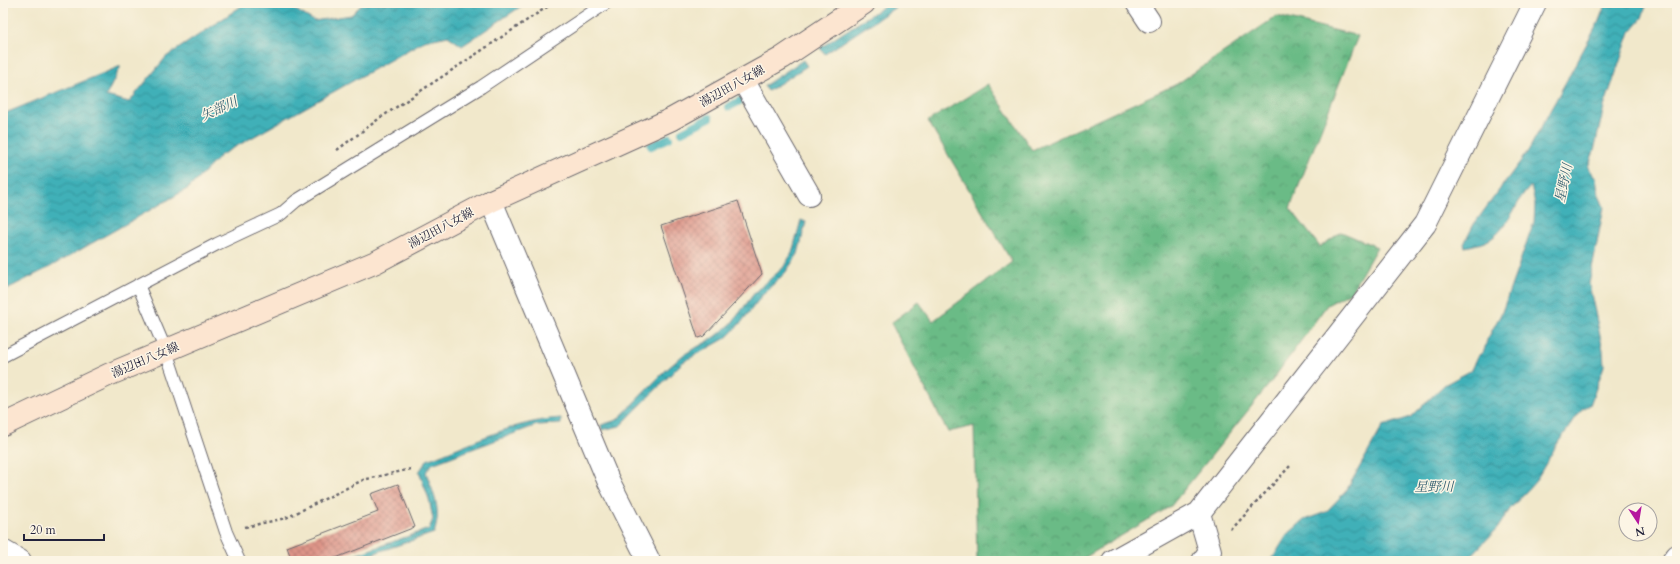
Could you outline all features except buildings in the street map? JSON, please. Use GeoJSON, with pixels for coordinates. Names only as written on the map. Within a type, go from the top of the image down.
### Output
{"type":"FeatureCollection","features":[{"type":"Feature","properties":{"kind":"main road","name":"湯辺田八女線"},"geometry":{"type":"LineString","coordinates":[[3,425],[108,375],[376,262],[491,201],[672,119],[782,58],[864,3]]}},
{"type":"Feature","properties":{"kind":"street"},"geometry":{"type":"LineString","coordinates":[[1137,3],[1149,21]]}},
{"type":"Feature","properties":{"kind":"street"},"geometry":{"type":"LineString","coordinates":[[1113,561],[1199,513],[1425,224],[1535,3]]}},
{"type":"Feature","properties":{"kind":"street"},"geometry":{"type":"LineString","coordinates":[[743,80],[809,196]]}},
{"type":"Feature","properties":{"kind":"street"},"geometry":{"type":"LineString","coordinates":[[491,201],[608,480],[649,561]]}},
{"type":"Feature","properties":{"kind":"street"},"geometry":{"type":"LineString","coordinates":[[1199,513],[1207,556]]}},
{"type":"Feature","properties":{"kind":"street"},"geometry":{"type":"LineString","coordinates":[[3,551],[20,561]]}},
{"type":"Feature","properties":{"kind":"street"},"geometry":{"type":"LineString","coordinates":[[1673,561],[1677,556]]}},
{"type":"Feature","properties":{"kind":"lane"},"geometry":{"type":"LineString","coordinates":[[3,356],[217,244],[281,214],[296,201],[481,87],[606,3]]}},
{"type":"Feature","properties":{"kind":"lane"},"geometry":{"type":"LineString","coordinates":[[138,285],[166,351],[226,532],[238,561]]}},
{"type":"Feature","properties":{"kind":"path"},"geometry":{"type":"LineString","coordinates":[[331,155],[380,118],[554,3]]}},
{"type":"Feature","properties":{"kind":"path"},"geometry":{"type":"LineString","coordinates":[[1207,556],[1290,466]]}},
{"type":"Feature","properties":{"kind":"path"},"geometry":{"type":"LineString","coordinates":[[226,532],[286,518],[362,480],[411,469]]}},
{"type":"Feature","properties":{"kind":"green space"},"geometry":{"type":"Polygon","coordinates":[[[1277,16],[1358,36],[1290,208],[1320,247],[1341,232],[1377,247],[1351,292],[1327,305],[1271,382],[1171,506],[1079,561],[977,561],[974,426],[948,432],[891,323],[919,302],[933,321],[1012,262],[928,121],[988,84],[1032,150],[1177,84],[1277,16]]]}},
{"type":"Feature","properties":{"kind":"water","name":"矢部川"},"geometry":{"type":"Polygon","coordinates":[[[246,3],[284,3],[314,21],[351,15],[363,3],[526,3],[462,46],[448,36],[424,41],[221,155],[189,188],[50,267],[3,291],[3,114],[121,66],[106,96],[129,102],[166,57],[246,3]]]}},
{"type":"Feature","properties":{"kind":"water"},"geometry":{"type":"Polygon","coordinates":[[[889,3],[902,3],[825,54],[820,48],[889,3]]]}},
{"type":"Feature","properties":{"kind":"water","name":"星野川"},"geometry":{"type":"Polygon","coordinates":[[[1606,3],[1647,3],[1642,18],[1630,32],[1604,107],[1594,151],[1588,167],[1596,178],[1599,195],[1604,207],[1589,284],[1603,350],[1604,366],[1590,405],[1582,409],[1559,441],[1535,482],[1510,509],[1497,529],[1466,561],[1271,561],[1287,535],[1304,520],[1326,512],[1346,491],[1383,426],[1411,417],[1444,385],[1472,370],[1478,356],[1484,351],[1487,340],[1502,312],[1534,222],[1535,204],[1531,186],[1498,233],[1483,243],[1465,247],[1464,244],[1474,224],[1528,151],[1598,23],[1606,3]]]}},
{"type":"Feature","properties":{"kind":"water"},"geometry":{"type":"Polygon","coordinates":[[[803,60],[807,66],[768,91],[764,86],[803,60]]]}},
{"type":"Feature","properties":{"kind":"water"},"geometry":{"type":"Polygon","coordinates":[[[801,220],[806,222],[798,254],[785,273],[764,293],[740,324],[726,338],[683,362],[620,426],[602,430],[601,425],[617,420],[664,372],[683,355],[715,337],[731,324],[756,291],[783,268],[792,253],[801,220]]]}},
{"type":"Feature","properties":{"kind":"water"},"geometry":{"type":"Polygon","coordinates":[[[561,418],[561,424],[537,425],[432,464],[426,472],[436,502],[437,517],[434,533],[351,561],[349,557],[429,529],[433,519],[429,499],[419,472],[427,460],[509,428],[544,420],[561,418]]]}},
{"type":"Feature","properties":{"kind":"waterway"},"geometry":{"type":"LineString","coordinates":[[729,107],[740,101]]}},
{"type":"Feature","properties":{"kind":"waterway"},"geometry":{"type":"LineString","coordinates":[[682,132],[709,118]]}},
{"type":"Feature","properties":{"kind":"waterway"},"geometry":{"type":"LineString","coordinates":[[651,146],[669,138]]}}]}
